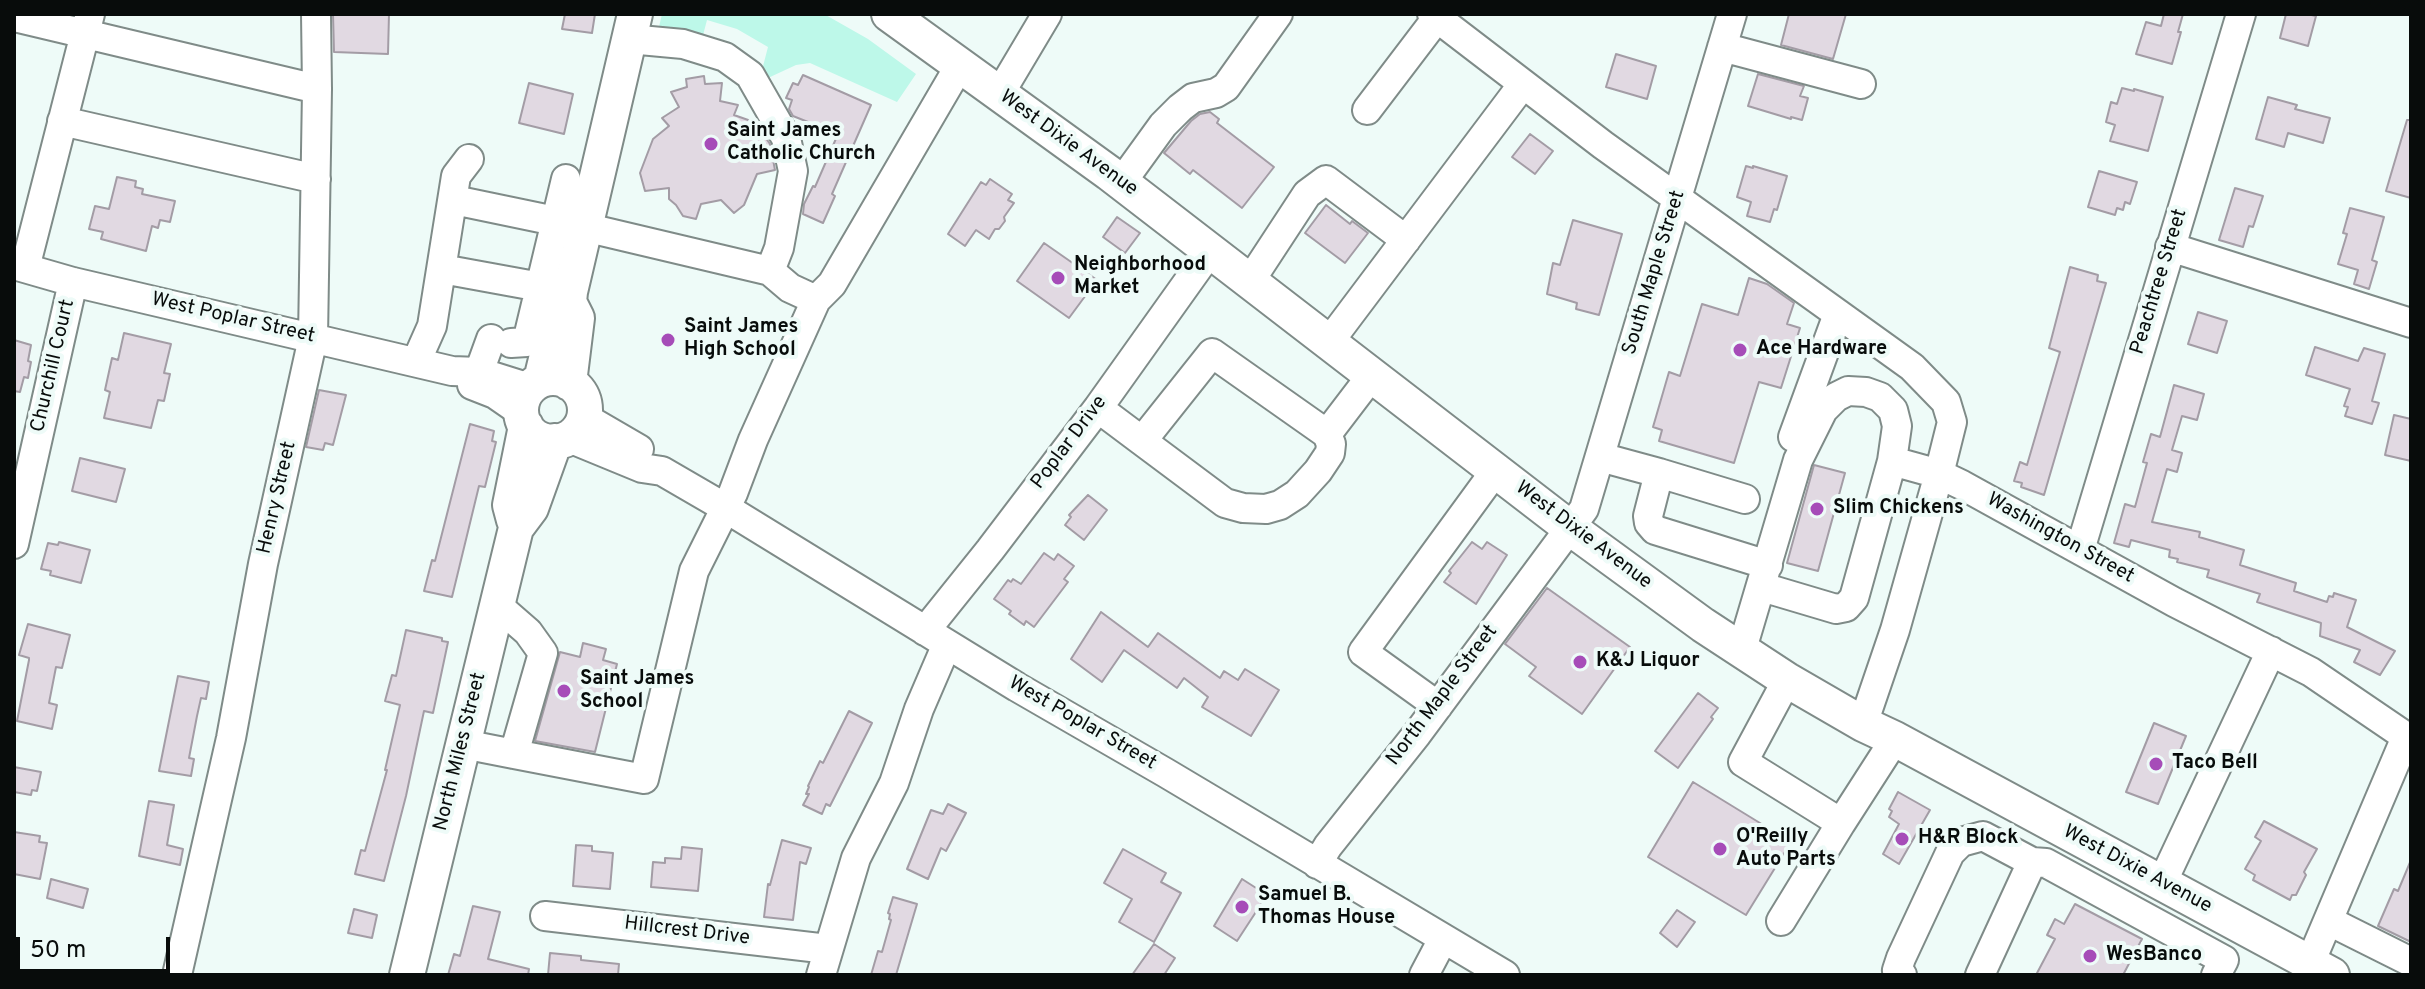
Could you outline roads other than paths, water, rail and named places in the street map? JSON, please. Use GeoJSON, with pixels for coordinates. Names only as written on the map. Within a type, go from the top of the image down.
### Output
{"type":"FeatureCollection","features":[{"type":"Feature","properties":{"kind":"main road","name":"West Dixie Avenue"},"geometry":{"type":"LineString","coordinates":[[889,14],[1121,183],[1570,528],[1703,625],[1787,680],[1863,724],[2322,971]]}},
{"type":"Feature","properties":{"kind":"main road","name":"North Miles Street"},"geometry":{"type":"LineString","coordinates":[[407,975],[516,528],[531,508],[549,411],[559,294],[570,224],[632,26]]}},
{"type":"Feature","properties":{"kind":"street","name":"Henry Street"},"geometry":{"type":"LineString","coordinates":[[177,975],[231,738],[263,564],[313,338],[316,14]]}},
{"type":"Feature","properties":{"kind":"street"},"geometry":{"type":"LineString","coordinates":[[1000,93],[1047,14]]}},
{"type":"Feature","properties":{"kind":"street"},"geometry":{"type":"LineString","coordinates":[[1121,183],[1163,125],[1180,108],[1193,98],[1216,93],[1226,87],[1278,14]]}},
{"type":"Feature","properties":{"kind":"street","name":"South Maple Street"},"geometry":{"type":"LineString","coordinates":[[1570,528],[1584,509],[1732,14]]}},
{"type":"Feature","properties":{"kind":"street","name":"Peachtree Street"},"geometry":{"type":"LineString","coordinates":[[2080,550],[2241,14]]}},
{"type":"Feature","properties":{"kind":"street"},"geometry":{"type":"LineString","coordinates":[[1367,110],[1434,16],[1603,145],[1912,367],[1946,402],[1952,422],[1939,474],[1895,630],[1863,724]]}},
{"type":"Feature","properties":{"kind":"street"},"geometry":{"type":"LineString","coordinates":[[14,17],[87,24],[317,89]]}},
{"type":"Feature","properties":{"kind":"street"},"geometry":{"type":"LineString","coordinates":[[19,267],[87,24]]}},
{"type":"Feature","properties":{"kind":"street"},"geometry":{"type":"LineString","coordinates":[[632,26],[725,57],[750,75],[786,138],[793,171],[779,248],[770,271]]}},
{"type":"Feature","properties":{"kind":"street"},"geometry":{"type":"LineString","coordinates":[[1722,47],[1861,84]]}},
{"type":"Feature","properties":{"kind":"street"},"geometry":{"type":"LineString","coordinates":[[463,744],[644,779],[694,571],[733,493],[753,440],[816,300],[832,284],[960,65]]}},
{"type":"Feature","properties":{"kind":"street"},"geometry":{"type":"LineString","coordinates":[[1329,342],[1523,84]]}},
{"type":"Feature","properties":{"kind":"street"},"geometry":{"type":"LineString","coordinates":[[62,121],[316,179]]}},
{"type":"Feature","properties":{"kind":"street"},"geometry":{"type":"LineString","coordinates":[[416,362],[432,326],[456,176],[469,159]]}},
{"type":"Feature","properties":{"kind":"street"},"geometry":{"type":"LineString","coordinates":[[566,179],[570,224]]}},
{"type":"Feature","properties":{"kind":"street"},"geometry":{"type":"LineString","coordinates":[[1250,281],[1307,194],[1326,180],[1406,240]]}},
{"type":"Feature","properties":{"kind":"street"},"geometry":{"type":"LineString","coordinates":[[454,200],[770,271],[790,288],[816,300]]}},
{"type":"Feature","properties":{"kind":"street"},"geometry":{"type":"LineString","coordinates":[[2170,247],[2411,323]]}},
{"type":"Feature","properties":{"kind":"street","name":"Poplar Drive"},"geometry":{"type":"LineString","coordinates":[[825,962],[856,858],[894,783],[919,709],[936,638],[990,550],[1098,408],[1210,251]]}},
{"type":"Feature","properties":{"kind":"street","name":"West Poplar Street"},"geometry":{"type":"LineString","coordinates":[[19,267],[466,372],[459,380],[549,411],[651,455],[662,471],[936,638],[1505,975]]}},
{"type":"Feature","properties":{"kind":"street"},"geometry":{"type":"LineString","coordinates":[[442,269],[559,294],[527,342],[501,341],[466,372]]}},
{"type":"Feature","properties":{"kind":"street","name":"Churchill Court"},"geometry":{"type":"LineString","coordinates":[[14,544],[73,282]]}},
{"type":"Feature","properties":{"kind":"street"},"geometry":{"type":"LineString","coordinates":[[1798,460],[1788,448],[1838,314]]}},
{"type":"Feature","properties":{"kind":"street"},"geometry":{"type":"LineString","coordinates":[[1098,408],[1142,441],[1225,503],[1243,508],[1266,509],[1280,505],[1297,494],[1318,471],[1330,453],[1331,444],[1327,434],[1212,353],[1142,441]]}},
{"type":"Feature","properties":{"kind":"street"},"geometry":{"type":"LineString","coordinates":[[1327,434],[1372,375]]}},
{"type":"Feature","properties":{"kind":"street"},"geometry":{"type":"LineString","coordinates":[[1659,473],[1648,516],[1655,530],[1765,576],[1836,609],[1846,607],[1854,598],[1892,461],[1897,426],[1893,410],[1880,397],[1848,391],[1836,397],[1823,410],[1798,460],[1765,576],[1742,649]]}},
{"type":"Feature","properties":{"kind":"street"},"geometry":{"type":"LineString","coordinates":[[1600,457],[1745,499]]}},
{"type":"Feature","properties":{"kind":"street","name":"Washington Street"},"geometry":{"type":"LineString","coordinates":[[1892,461],[1939,474],[2271,651],[2332,684],[2408,739]]}},
{"type":"Feature","properties":{"kind":"street"},"geometry":{"type":"LineString","coordinates":[[1438,706],[1363,652],[1496,470]]}},
{"type":"Feature","properties":{"kind":"street","name":"North Maple Street"},"geometry":{"type":"LineString","coordinates":[[1317,864],[1570,528]]}},
{"type":"Feature","properties":{"kind":"street"},"geometry":{"type":"LineString","coordinates":[[497,605],[528,632],[543,653],[514,754]]}},
{"type":"Feature","properties":{"kind":"street"},"geometry":{"type":"LineString","coordinates":[[2163,927],[2271,651]]}},
{"type":"Feature","properties":{"kind":"street"},"geometry":{"type":"LineString","coordinates":[[1787,680],[1743,762],[1841,823]]}},
{"type":"Feature","properties":{"kind":"street"},"geometry":{"type":"LineString","coordinates":[[1781,921],[1895,739]]}},
{"type":"Feature","properties":{"kind":"street"},"geometry":{"type":"LineString","coordinates":[[2322,971],[2329,921],[2408,739]]}},
{"type":"Feature","properties":{"kind":"street"},"geometry":{"type":"LineString","coordinates":[[1980,975],[2039,862],[2063,830]]}},
{"type":"Feature","properties":{"kind":"street"},"geometry":{"type":"LineString","coordinates":[[1902,975],[1897,970],[1901,958],[1950,853],[1961,842],[1983,836],[2163,927],[2220,968],[2243,927]]}},
{"type":"Feature","properties":{"kind":"street","name":"Hillcrest Drive"},"geometry":{"type":"LineString","coordinates":[[545,916],[825,962]]}},
{"type":"Feature","properties":{"kind":"street"},"geometry":{"type":"LineString","coordinates":[[2329,921],[2411,962]]}},
{"type":"Feature","properties":{"kind":"street"},"geometry":{"type":"LineString","coordinates":[[1424,975],[1443,939]]}},
{"type":"Feature","properties":{"kind":"place","name":"Saint James Catholic Church"},"geometry":{"type":"Point","coordinates":[711,144]}},
{"type":"Feature","properties":{"kind":"place","name":"Neighborhood Market"},"geometry":{"type":"Point","coordinates":[1058,278]}},
{"type":"Feature","properties":{"kind":"place","name":"Saint James High School"},"geometry":{"type":"Point","coordinates":[668,340]}},
{"type":"Feature","properties":{"kind":"place","name":"Ace Hardware"},"geometry":{"type":"Point","coordinates":[1740,350]}},
{"type":"Feature","properties":{"kind":"place","name":"Slim Chickens"},"geometry":{"type":"Point","coordinates":[1817,509]}},
{"type":"Feature","properties":{"kind":"place","name":"K&J Liquor"},"geometry":{"type":"Point","coordinates":[1580,662]}},
{"type":"Feature","properties":{"kind":"place","name":"Saint James School"},"geometry":{"type":"Point","coordinates":[564,691]}},
{"type":"Feature","properties":{"kind":"place","name":"Taco Bell"},"geometry":{"type":"Point","coordinates":[2156,764]}},
{"type":"Feature","properties":{"kind":"place","name":"H&R Block"},"geometry":{"type":"Point","coordinates":[1902,839]}},
{"type":"Feature","properties":{"kind":"place","name":"O'Reilly Auto Parts"},"geometry":{"type":"Point","coordinates":[1720,849]}},
{"type":"Feature","properties":{"kind":"place","name":"Samuel B. Thomas House"},"geometry":{"type":"Point","coordinates":[1242,907]}},
{"type":"Feature","properties":{"kind":"place","name":"WesBanco"},"geometry":{"type":"Point","coordinates":[2090,956]}}]}
